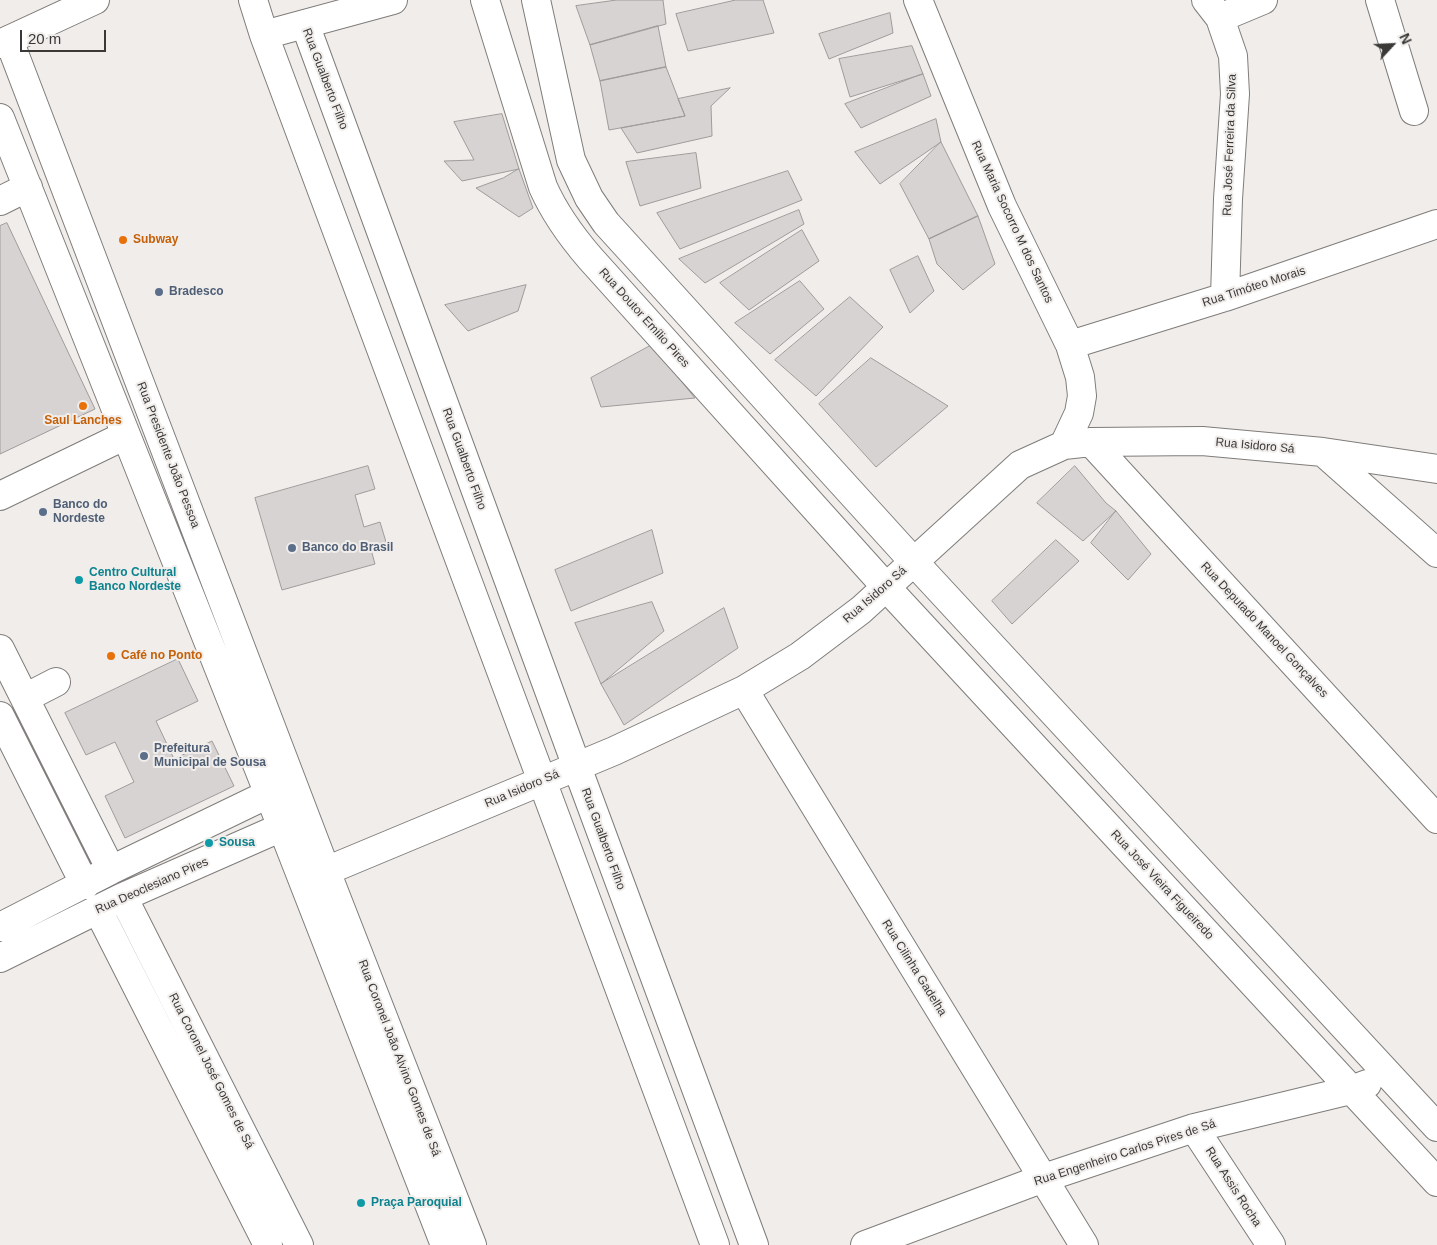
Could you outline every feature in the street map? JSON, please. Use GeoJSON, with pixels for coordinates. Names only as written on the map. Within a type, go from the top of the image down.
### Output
{"type":"FeatureCollection","features":[{"type":"Feature","properties":{"kind":"street"},"geometry":{"type":"LineString","coordinates":[[3,35],[96,0]]}},
{"type":"Feature","properties":{"kind":"street"},"geometry":{"type":"LineString","coordinates":[[253,0],[264,35],[715,1245]]}},
{"type":"Feature","properties":{"kind":"street"},"geometry":{"type":"LineString","coordinates":[[305,24],[393,0]]}},
{"type":"Feature","properties":{"kind":"street","name":"Rua Doutor Emílio Pires"},"geometry":{"type":"LineString","coordinates":[[485,0],[543,187],[553,208],[570,235],[886,587]]}},
{"type":"Feature","properties":{"kind":"street"},"geometry":{"type":"LineString","coordinates":[[536,0],[571,160],[578,178],[606,223],[914,562],[1437,1128]]}},
{"type":"Feature","properties":{"kind":"street","name":"Rua Maria Socorro M dos Santos"},"geometry":{"type":"LineString","coordinates":[[918,0],[999,197],[1070,345],[1080,377],[1082,396],[1079,413],[1064,444]]}},
{"type":"Feature","properties":{"kind":"street"},"geometry":{"type":"LineString","coordinates":[[1213,9],[1263,0]]}},
{"type":"Feature","properties":{"kind":"street"},"geometry":{"type":"LineString","coordinates":[[1380,0],[1414,112]]}},
{"type":"Feature","properties":{"kind":"street","name":"Rua José Ferreira da Silva"},"geometry":{"type":"LineString","coordinates":[[1213,9],[1233,56],[1234,94],[1225,297]]}},
{"type":"Feature","properties":{"kind":"street","name":"Rua Gualberto Filho"},"geometry":{"type":"LineString","coordinates":[[264,35],[305,24],[576,767],[754,1245]]}},
{"type":"Feature","properties":{"kind":"street","name":"Rua Presidente João Pessoa"},"geometry":{"type":"LineString","coordinates":[[3,35],[293,783],[294,822],[316,879]]}},
{"type":"Feature","properties":{"kind":"street","name":"Rua Presidente João Pessoa"},"geometry":{"type":"LineString","coordinates":[[0,118],[268,794],[294,822]]}},
{"type":"Feature","properties":{"kind":"street"},"geometry":{"type":"LineString","coordinates":[[0,202],[28,187]]}},
{"type":"Feature","properties":{"kind":"street","name":"Rua Timóteo Morais"},"geometry":{"type":"LineString","coordinates":[[1070,345],[1225,297],[1437,224]]}},
{"type":"Feature","properties":{"kind":"street"},"geometry":{"type":"LineString","coordinates":[[0,496],[126,435]]}},
{"type":"Feature","properties":{"kind":"street","name":"Rua Isidoro Sá"},"geometry":{"type":"LineString","coordinates":[[316,879],[576,767],[744,690],[800,656],[861,610],[1020,465],[1064,444],[1202,441],[1323,452],[1437,469]]}},
{"type":"Feature","properties":{"kind":"street","name":"Rua Deputado Manoel Gonçalves"},"geometry":{"type":"LineString","coordinates":[[1091,442],[1437,819]]}},
{"type":"Feature","properties":{"kind":"street"},"geometry":{"type":"LineString","coordinates":[[1323,452],[1437,553]]}},
{"type":"Feature","properties":{"kind":"street","name":"Rua José Vieira Figueiredo"},"geometry":{"type":"LineString","coordinates":[[886,587],[1437,1182]]}},
{"type":"Feature","properties":{"kind":"street"},"geometry":{"type":"LineString","coordinates":[[0,649],[111,870]]}},
{"type":"Feature","properties":{"kind":"street"},"geometry":{"type":"LineString","coordinates":[[24,698],[56,682]]}},
{"type":"Feature","properties":{"kind":"street","name":"Rua Cilinha Gadelha"},"geometry":{"type":"LineString","coordinates":[[744,690],[1084,1245]]}},
{"type":"Feature","properties":{"kind":"street"},"geometry":{"type":"LineString","coordinates":[[0,716],[85,885]]}},
{"type":"Feature","properties":{"kind":"street"},"geometry":{"type":"LineString","coordinates":[[0,928],[111,870],[293,783]]}},
{"type":"Feature","properties":{"kind":"street","name":"Rua Deoclesiano Pires"},"geometry":{"type":"LineString","coordinates":[[0,958],[123,898],[294,822]]}},
{"type":"Feature","properties":{"kind":"street","name":"Rua Coronel João Alvino Gomes de Sá"},"geometry":{"type":"LineString","coordinates":[[316,879],[405,1109],[445,1245]]}},
{"type":"Feature","properties":{"kind":"street","name":"Rua Coronel José Gomes de Sá"},"geometry":{"type":"LineString","coordinates":[[123,898],[299,1245]]}},
{"type":"Feature","properties":{"kind":"street"},"geometry":{"type":"LineString","coordinates":[[98,910],[268,1245]]}},
{"type":"Feature","properties":{"kind":"street"},"geometry":{"type":"LineString","coordinates":[[628,1012],[663,1003]]}},
{"type":"Feature","properties":{"kind":"street","name":"Rua Engenheiro Carlos Pires de Sá"},"geometry":{"type":"LineString","coordinates":[[865,1245],[1044,1178],[1194,1128],[1351,1090],[1389,1076]]}},
{"type":"Feature","properties":{"kind":"street","name":"Rua Coronel João Alvino Gomes de Sá"},"geometry":{"type":"LineString","coordinates":[[405,1109],[472,1245]]}},
{"type":"Feature","properties":{"kind":"street","name":"Rua Assis Rocha"},"geometry":{"type":"LineString","coordinates":[[1194,1128],[1271,1245]]}},
{"type":"Feature","properties":{"kind":"building"},"geometry":{"type":"Polygon","coordinates":[[[617,0],[663,0],[666,24],[590,45],[576,6],[617,0]]]}},
{"type":"Feature","properties":{"kind":"building"},"geometry":{"type":"Polygon","coordinates":[[[736,0],[763,0],[774,33],[688,51],[676,14],[736,0]]]}},
{"type":"Feature","properties":{"kind":"building"},"geometry":{"type":"Polygon","coordinates":[[[890,13],[893,33],[829,59],[819,34],[890,13]]]}},
{"type":"Feature","properties":{"kind":"building"},"geometry":{"type":"Polygon","coordinates":[[[658,26],[666,67],[600,81],[590,45],[658,26]]]}},
{"type":"Feature","properties":{"kind":"building"},"geometry":{"type":"Polygon","coordinates":[[[912,46],[923,74],[850,97],[839,59],[912,46]]]}},
{"type":"Feature","properties":{"kind":"building"},"geometry":{"type":"Polygon","coordinates":[[[666,67],[685,116],[609,130],[600,81],[666,67]]]}},
{"type":"Feature","properties":{"kind":"building"},"geometry":{"type":"Polygon","coordinates":[[[923,74],[931,96],[861,128],[845,104],[923,74]]]}},
{"type":"Feature","properties":{"kind":"building"},"geometry":{"type":"Polygon","coordinates":[[[730,88],[711,106],[712,136],[637,153],[621,128],[685,116],[678,99],[730,88]]]}},
{"type":"Feature","properties":{"kind":"building"},"geometry":{"type":"Polygon","coordinates":[[[502,114],[519,169],[462,181],[444,161],[474,160],[454,122],[502,114]]]}},
{"type":"Feature","properties":{"kind":"building"},"geometry":{"type":"Polygon","coordinates":[[[936,119],[941,142],[880,184],[855,152],[936,119]]]}},
{"type":"Feature","properties":{"kind":"building"},"geometry":{"type":"Polygon","coordinates":[[[941,142],[978,216],[929,239],[900,184],[941,142]]]}},
{"type":"Feature","properties":{"kind":"building"},"geometry":{"type":"Polygon","coordinates":[[[696,153],[701,188],[640,206],[626,162],[696,153]]]}},
{"type":"Feature","properties":{"kind":"building"},"geometry":{"type":"Polygon","coordinates":[[[519,169],[533,208],[519,217],[476,188],[503,178],[519,169]]]}},
{"type":"Feature","properties":{"kind":"building"},"geometry":{"type":"Polygon","coordinates":[[[788,171],[802,200],[680,249],[657,213],[788,171]]]}},
{"type":"Feature","properties":{"kind":"building"},"geometry":{"type":"Polygon","coordinates":[[[799,210],[804,224],[705,283],[679,259],[799,210]]]}},
{"type":"Feature","properties":{"kind":"building"},"geometry":{"type":"Polygon","coordinates":[[[978,216],[995,264],[963,290],[937,264],[929,239],[978,216]]]}},
{"type":"Feature","properties":{"kind":"building"},"geometry":{"type":"Polygon","coordinates":[[[7,223],[95,409],[0,454],[0,226],[7,223]]]}},
{"type":"Feature","properties":{"kind":"building"},"geometry":{"type":"Polygon","coordinates":[[[802,230],[819,261],[749,310],[720,283],[802,230]]]}},
{"type":"Feature","properties":{"kind":"building"},"geometry":{"type":"Polygon","coordinates":[[[918,256],[934,291],[910,313],[890,270],[918,256]]]}},
{"type":"Feature","properties":{"kind":"building"},"geometry":{"type":"Polygon","coordinates":[[[800,281],[824,309],[770,354],[735,323],[800,281]]]}},
{"type":"Feature","properties":{"kind":"building"},"geometry":{"type":"Polygon","coordinates":[[[526,285],[518,311],[468,331],[445,305],[526,285]]]}},
{"type":"Feature","properties":{"kind":"building"},"geometry":{"type":"Polygon","coordinates":[[[850,297],[883,327],[816,396],[775,360],[850,297]]]}},
{"type":"Feature","properties":{"kind":"building"},"geometry":{"type":"Polygon","coordinates":[[[652,345],[695,398],[601,407],[591,378],[652,345]]]}},
{"type":"Feature","properties":{"kind":"building"},"geometry":{"type":"Polygon","coordinates":[[[871,358],[948,406],[876,467],[819,404],[871,358]]]}},
{"type":"Feature","properties":{"kind":"building"},"geometry":{"type":"Polygon","coordinates":[[[368,466],[375,489],[355,495],[364,527],[380,522],[386,542],[370,546],[375,564],[282,590],[255,498],[368,466]]]}},
{"type":"Feature","properties":{"kind":"building"},"geometry":{"type":"Polygon","coordinates":[[[1075,466],[1106,503],[1116,511],[1083,541],[1037,503],[1075,466]]]}},
{"type":"Feature","properties":{"kind":"building"},"geometry":{"type":"Polygon","coordinates":[[[1116,511],[1151,554],[1128,580],[1091,543],[1116,511]]]}},
{"type":"Feature","properties":{"kind":"building"},"geometry":{"type":"Polygon","coordinates":[[[652,530],[663,573],[571,611],[555,570],[652,530]]]}},
{"type":"Feature","properties":{"kind":"building"},"geometry":{"type":"Polygon","coordinates":[[[1056,540],[1079,561],[1012,624],[992,601],[1056,540]]]}},
{"type":"Feature","properties":{"kind":"building"},"geometry":{"type":"Polygon","coordinates":[[[652,602],[664,631],[601,684],[575,623],[652,602]]]}},
{"type":"Feature","properties":{"kind":"building"},"geometry":{"type":"Polygon","coordinates":[[[724,608],[738,648],[624,725],[601,684],[724,608]]]}},
{"type":"Feature","properties":{"kind":"building","name":"Prefeitura Municipal de Sousa"},"geometry":{"type":"Polygon","coordinates":[[[178,659],[198,701],[156,721],[174,759],[212,741],[234,786],[125,838],[105,796],[134,782],[115,742],[86,755],[65,713],[178,659]]]}},
{"type":"Feature","properties":{"kind":"place","name":"Subway"},"geometry":{"type":"Point","coordinates":[123,240]}},
{"type":"Feature","properties":{"kind":"place","name":"Bradesco"},"geometry":{"type":"Point","coordinates":[159,292]}},
{"type":"Feature","properties":{"kind":"place","name":"Saul Lanches"},"geometry":{"type":"Point","coordinates":[83,406]}},
{"type":"Feature","properties":{"kind":"place","name":"Banco do Nordeste"},"geometry":{"type":"Point","coordinates":[43,512]}},
{"type":"Feature","properties":{"kind":"place","name":"Banco do Brasil"},"geometry":{"type":"Point","coordinates":[292,548]}},
{"type":"Feature","properties":{"kind":"place","name":"Centro Cultural Banco Nordeste"},"geometry":{"type":"Point","coordinates":[79,580]}},
{"type":"Feature","properties":{"kind":"place","name":"Café no Ponto"},"geometry":{"type":"Point","coordinates":[111,656]}},
{"type":"Feature","properties":{"kind":"place","name":"Prefeitura Municipal de Sousa"},"geometry":{"type":"Point","coordinates":[144,756]}},
{"type":"Feature","properties":{"kind":"place","name":"Sousa"},"geometry":{"type":"Point","coordinates":[209,843]}},
{"type":"Feature","properties":{"kind":"place","name":"Praça Paroquial"},"geometry":{"type":"Point","coordinates":[361,1203]}}]}
